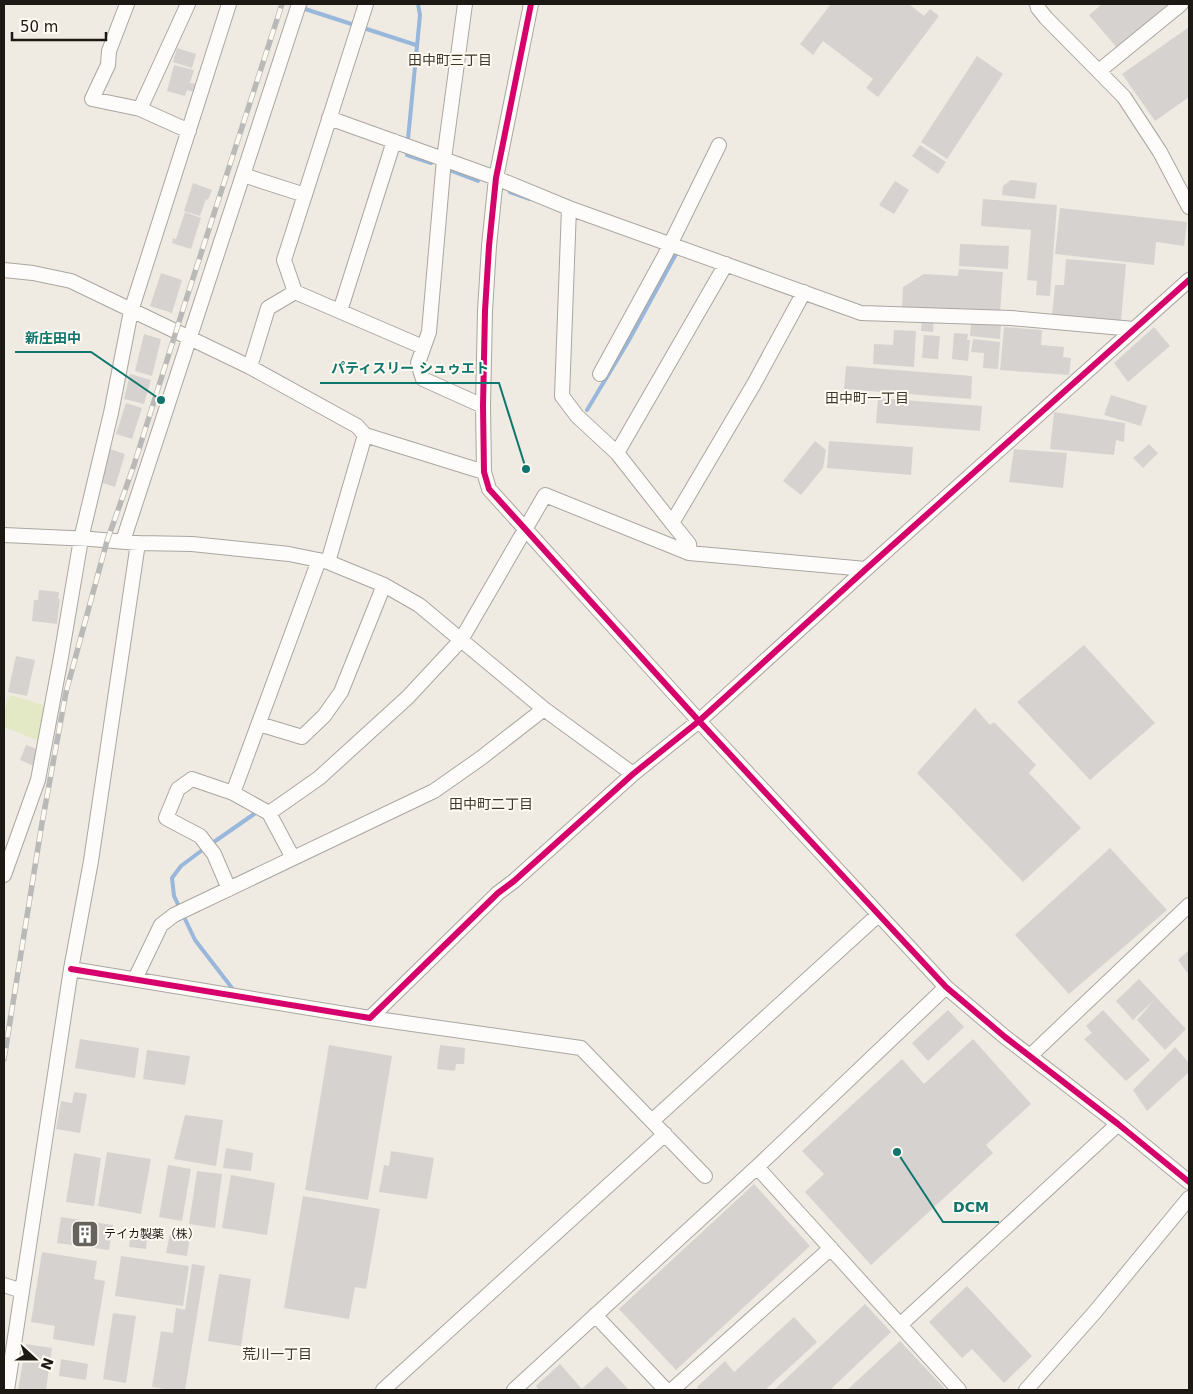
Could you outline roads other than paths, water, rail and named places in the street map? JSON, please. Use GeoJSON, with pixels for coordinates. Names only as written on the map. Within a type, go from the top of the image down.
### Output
{"type":"FeatureCollection","features":[{"type":"Feature","properties":{"kind":"street"},"geometry":{"type":"LineString","coordinates":[[127,4],[109,51],[108,65],[92,99],[140,109],[189,131]]}},
{"type":"Feature","properties":{"kind":"street"},"geometry":{"type":"LineString","coordinates":[[140,109],[188,4]]}},
{"type":"Feature","properties":{"kind":"street"},"geometry":{"type":"LineString","coordinates":[[4,875],[38,780],[81,539],[111,413],[131,311],[229,4]]}},
{"type":"Feature","properties":{"kind":"street"},"geometry":{"type":"LineString","coordinates":[[123,541],[299,4]]}},
{"type":"Feature","properties":{"kind":"street"},"geometry":{"type":"LineString","coordinates":[[366,4],[284,260],[295,292],[423,347]]}},
{"type":"Feature","properties":{"kind":"street"},"geometry":{"type":"LineString","coordinates":[[465,4],[444,159],[429,332],[418,363],[423,380],[483,406]]}},
{"type":"Feature","properties":{"kind":"street"},"geometry":{"type":"LineString","coordinates":[[531,4],[496,178],[489,246],[484,311],[483,406],[484,472],[489,489],[699,721],[946,987],[1005,1037],[1118,1124],[1189,1182]]}},
{"type":"Feature","properties":{"kind":"street"},"geometry":{"type":"LineString","coordinates":[[1036,4],[1046,18],[1124,97],[1160,152],[1189,207]]}},
{"type":"Feature","properties":{"kind":"street"},"geometry":{"type":"LineString","coordinates":[[1099,71],[1181,4]]}},
{"type":"Feature","properties":{"kind":"street"},"geometry":{"type":"LineString","coordinates":[[330,118],[496,178],[569,208],[860,313],[1011,318],[1134,329]]}},
{"type":"Feature","properties":{"kind":"street"},"geometry":{"type":"LineString","coordinates":[[340,312],[394,141]]}},
{"type":"Feature","properties":{"kind":"street"},"geometry":{"type":"LineString","coordinates":[[600,374],[664,257],[719,146]]}},
{"type":"Feature","properties":{"kind":"street"},"geometry":{"type":"LineString","coordinates":[[243,176],[305,196]]}},
{"type":"Feature","properties":{"kind":"street"},"geometry":{"type":"LineString","coordinates":[[569,208],[562,396],[577,416],[617,454],[689,544],[690,553]]}},
{"type":"Feature","properties":{"kind":"street"},"geometry":{"type":"LineString","coordinates":[[617,454],[726,264]]}},
{"type":"Feature","properties":{"kind":"street"},"geometry":{"type":"LineString","coordinates":[[4,270],[72,281],[250,367],[357,426],[365,435],[484,472]]}},
{"type":"Feature","properties":{"kind":"street"},"geometry":{"type":"LineString","coordinates":[[370,1018],[498,893],[514,881],[633,774],[699,721],[1189,280]]}},
{"type":"Feature","properties":{"kind":"street"},"geometry":{"type":"LineString","coordinates":[[250,367],[268,308],[295,292]]}},
{"type":"Feature","properties":{"kind":"street"},"geometry":{"type":"LineString","coordinates":[[672,523],[754,384],[804,292]]}},
{"type":"Feature","properties":{"kind":"street"},"geometry":{"type":"LineString","coordinates":[[233,793],[323,561],[365,435]]}},
{"type":"Feature","properties":{"kind":"street"},"geometry":{"type":"LineString","coordinates":[[269,813],[319,778],[408,696],[461,640],[545,495],[690,553],[866,569]]}},
{"type":"Feature","properties":{"kind":"street"},"geometry":{"type":"LineString","coordinates":[[4,536],[192,544],[289,554],[323,561],[384,585],[419,605],[544,709],[633,774]]}},
{"type":"Feature","properties":{"kind":"street"},"geometry":{"type":"LineString","coordinates":[[7,1390],[71,969],[91,861],[138,543]]}},
{"type":"Feature","properties":{"kind":"street"},"geometry":{"type":"LineString","coordinates":[[259,724],[302,737],[324,716],[341,692],[384,585]]}},
{"type":"Feature","properties":{"kind":"street"},"geometry":{"type":"LineString","coordinates":[[135,979],[161,925],[174,916],[434,790],[481,758],[544,709]]}},
{"type":"Feature","properties":{"kind":"street"},"geometry":{"type":"LineString","coordinates":[[229,889],[214,854],[200,836],[166,818],[178,789],[192,779],[233,793],[269,813],[293,858]]}},
{"type":"Feature","properties":{"kind":"street"},"geometry":{"type":"LineString","coordinates":[[1030,1056],[1189,906]]}},
{"type":"Feature","properties":{"kind":"street"},"geometry":{"type":"LineString","coordinates":[[652,1121],[878,915]]}},
{"type":"Feature","properties":{"kind":"street"},"geometry":{"type":"LineString","coordinates":[[71,969],[370,1018],[582,1048],[705,1176]]}},
{"type":"Feature","properties":{"kind":"street"},"geometry":{"type":"LineString","coordinates":[[514,1390],[757,1167],[946,987]]}},
{"type":"Feature","properties":{"kind":"street"},"geometry":{"type":"LineString","coordinates":[[900,1325],[1118,1124]]}},
{"type":"Feature","properties":{"kind":"street"},"geometry":{"type":"LineString","coordinates":[[383,1390],[665,1134]]}},
{"type":"Feature","properties":{"kind":"street"},"geometry":{"type":"LineString","coordinates":[[757,1167],[959,1390]]}},
{"type":"Feature","properties":{"kind":"street"},"geometry":{"type":"LineString","coordinates":[[1026,1390],[1095,1312],[1189,1198]]}},
{"type":"Feature","properties":{"kind":"street"},"geometry":{"type":"LineString","coordinates":[[672,1390],[831,1248]]}},
{"type":"Feature","properties":{"kind":"street"},"geometry":{"type":"LineString","coordinates":[[4,1285],[22,1291]]}},
{"type":"Feature","properties":{"kind":"street"},"geometry":{"type":"LineString","coordinates":[[595,1315],[666,1390]]}},
{"type":"Feature","properties":{"kind":"waterway"},"geometry":{"type":"LineString","coordinates":[[408,139],[420,15],[418,4]]}},
{"type":"Feature","properties":{"kind":"waterway"},"geometry":{"type":"LineString","coordinates":[[302,8],[416,45]]}},
{"type":"Feature","properties":{"kind":"waterway"},"geometry":{"type":"LineString","coordinates":[[407,155],[431,163]]}},
{"type":"Feature","properties":{"kind":"waterway"},"geometry":{"type":"LineString","coordinates":[[449,170],[478,181]]}},
{"type":"Feature","properties":{"kind":"waterway"},"geometry":{"type":"LineString","coordinates":[[510,192],[530,199]]}},
{"type":"Feature","properties":{"kind":"waterway"},"geometry":{"type":"LineString","coordinates":[[587,410],[628,342],[676,254],[674,253]]}},
{"type":"Feature","properties":{"kind":"waterway"},"geometry":{"type":"LineString","coordinates":[[211,844],[257,812]]}},
{"type":"Feature","properties":{"kind":"waterway"},"geometry":{"type":"LineString","coordinates":[[205,848],[181,866],[172,878],[174,896],[195,940],[232,988]]}},
{"type":"Feature","properties":{"kind":"railway"},"geometry":{"type":"LineString","coordinates":[[4,1059],[41,829],[66,692],[107,541],[134,465],[282,4]]}},
{"type":"Feature","properties":{"kind":"place","name":"新庄田中"},"geometry":{"type":"Point","coordinates":[161,400]}},
{"type":"Feature","properties":{"kind":"place","name":"パティスリー シュゥエト"},"geometry":{"type":"Point","coordinates":[526,469]}},
{"type":"Feature","properties":{"kind":"place","name":"DCM"},"geometry":{"type":"Point","coordinates":[897,1152]}},
{"type":"Feature","properties":{"kind":"place","name":"テイカ製薬（株）"},"geometry":{"type":"Point","coordinates":[85,1234]}},
{"type":"Feature","properties":{"kind":"district","name":"田中町三丁目"},"geometry":{"type":"Point","coordinates":[450,60]}},
{"type":"Feature","properties":{"kind":"district","name":"田中町一丁目"},"geometry":{"type":"Point","coordinates":[867,398]}},
{"type":"Feature","properties":{"kind":"district","name":"田中町二丁目"},"geometry":{"type":"Point","coordinates":[491,804]}},
{"type":"Feature","properties":{"kind":"district","name":"荒川一丁目"},"geometry":{"type":"Point","coordinates":[277,1354]}}]}
